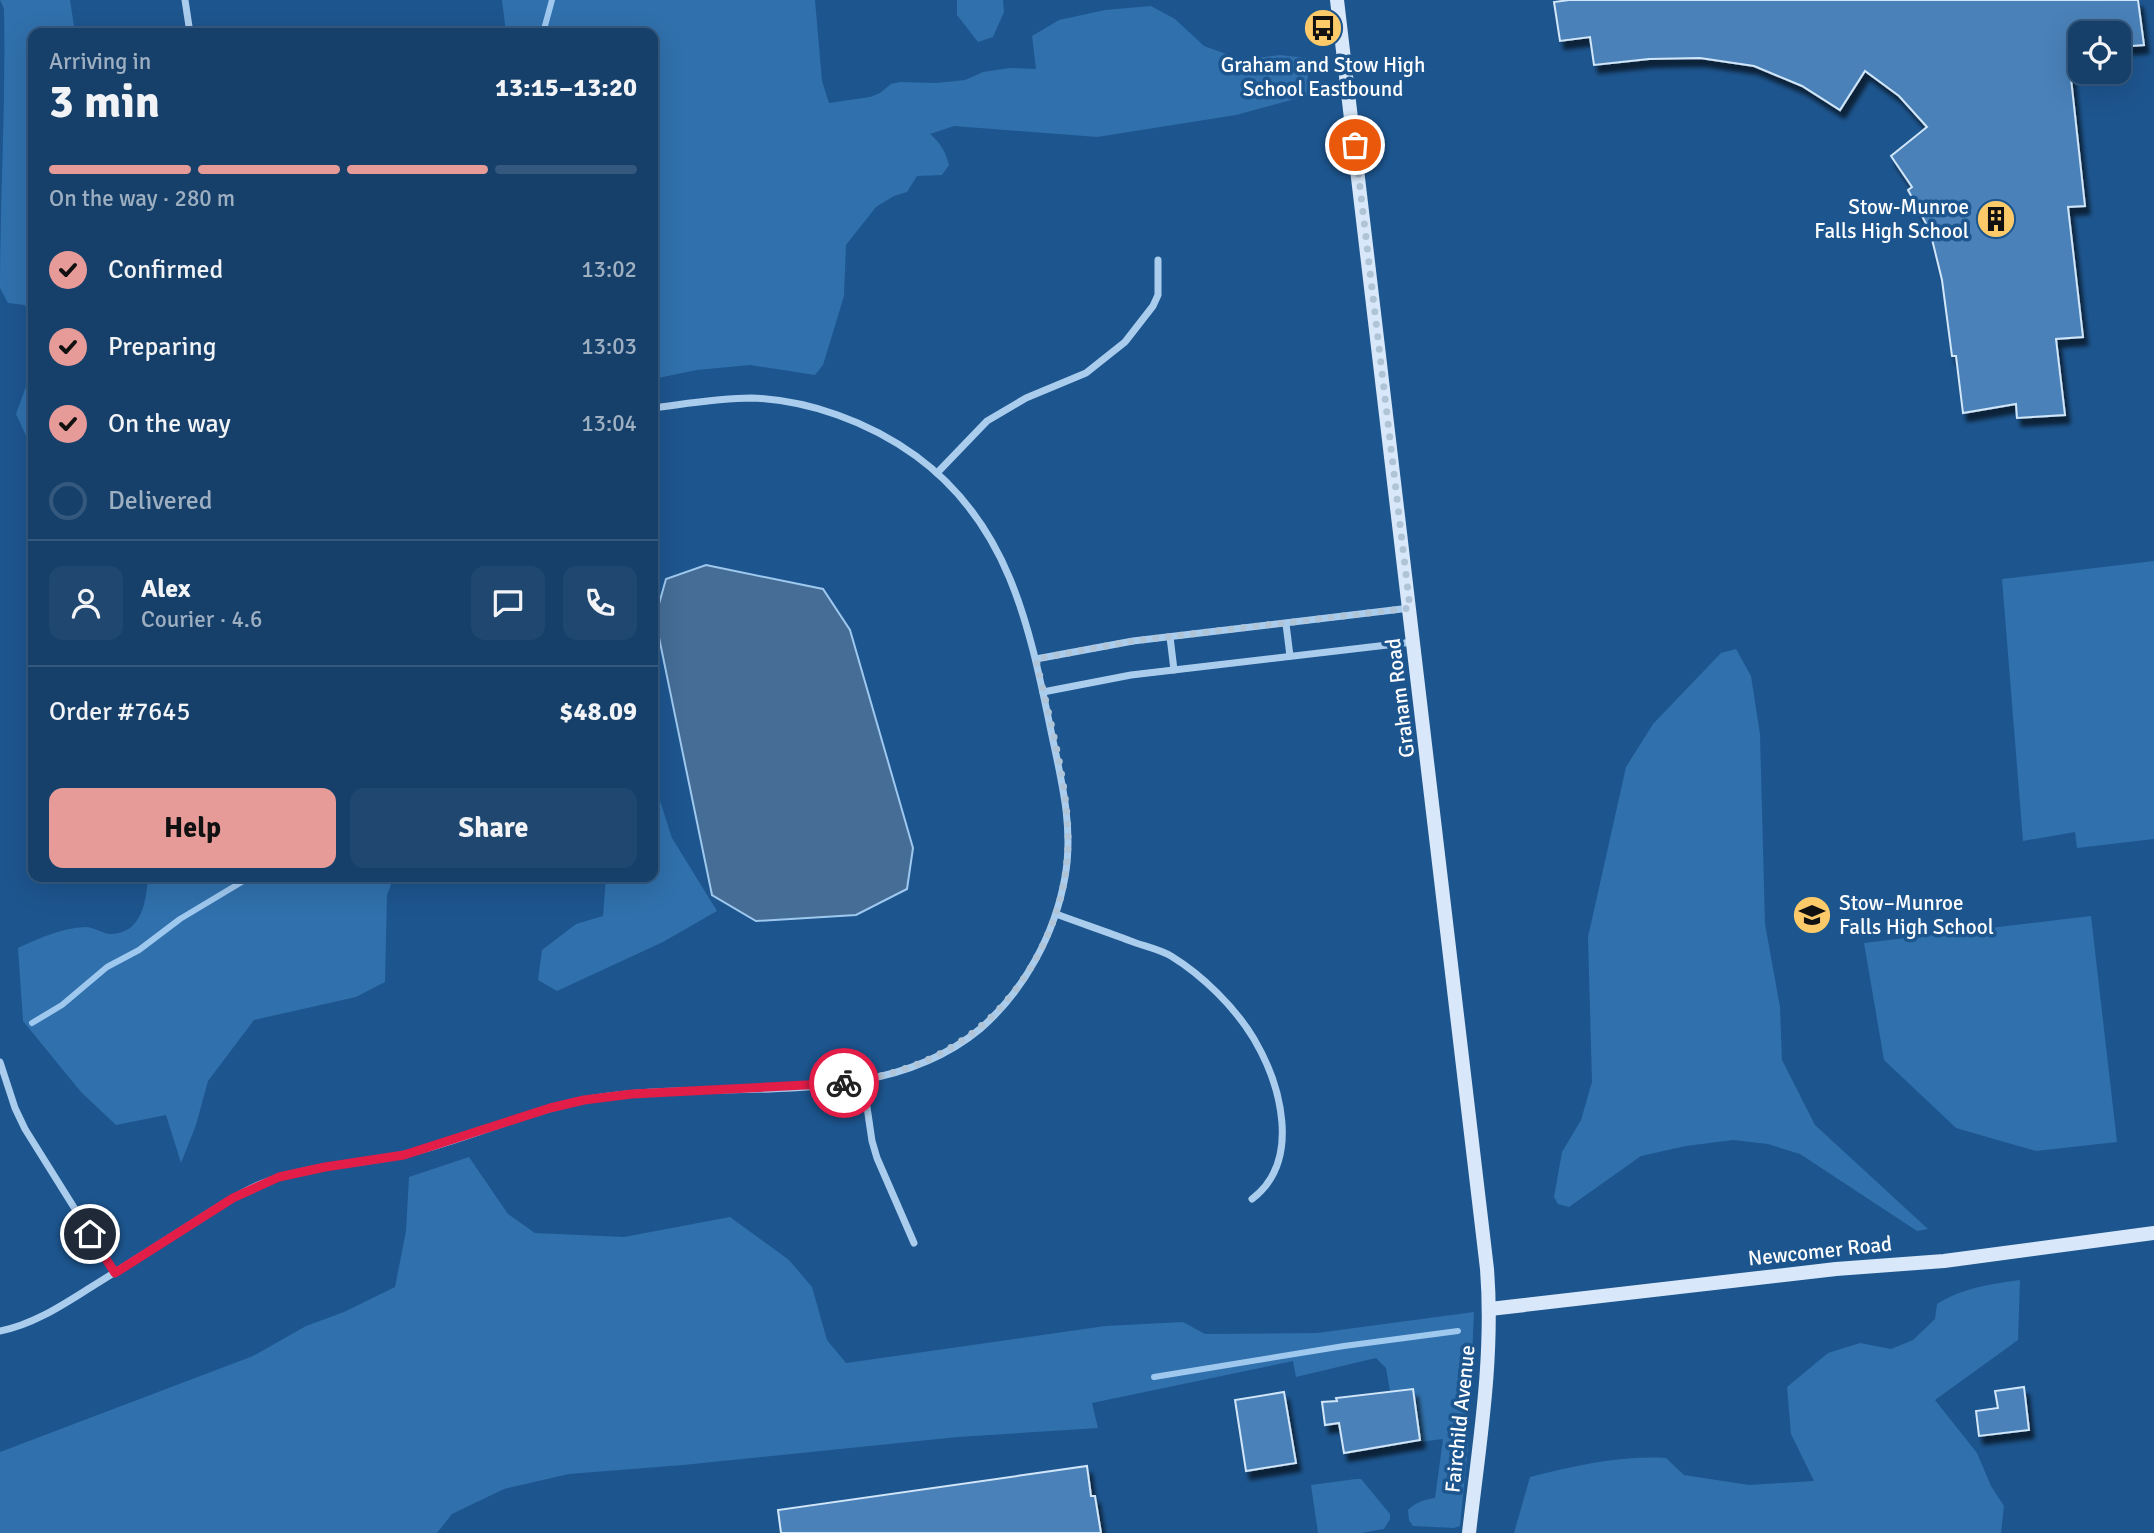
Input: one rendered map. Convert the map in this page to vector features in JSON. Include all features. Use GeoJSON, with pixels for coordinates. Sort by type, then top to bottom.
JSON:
{"type":"FeatureCollection","features":[{"type":"Feature","properties":{"kind":"main road","name":"Graham Road"},"geometry":{"type":"LineString","coordinates":[[1338,0],[1490,1309]]}},
{"type":"Feature","properties":{"kind":"main road","name":"Newcomer Road"},"geometry":{"type":"LineString","coordinates":[[1490,1309],[1836,1269],[1944,1261],[2154,1233]]}},
{"type":"Feature","properties":{"kind":"main road","name":"Fairchild Avenue"},"geometry":{"type":"LineString","coordinates":[[1469,1533],[1489,1353],[1490,1309]]}},
{"type":"Feature","properties":{"kind":"street"},"geometry":{"type":"LineString","coordinates":[[185,0],[189,28]]}},
{"type":"Feature","properties":{"kind":"street"},"geometry":{"type":"LineString","coordinates":[[937,473],[987,421],[1026,398],[1086,373],[1125,342],[1153,306],[1158,295],[1158,260]]}},
{"type":"Feature","properties":{"kind":"street"},"geometry":{"type":"LineString","coordinates":[[0,1331],[55,1310],[233,1198],[279,1177],[404,1155],[550,1108],[584,1100],[632,1094],[863,1080],[909,1069],[963,1041],[979,1029],[1019,986],[1056,914],[1067,860],[1067,815],[1036,659],[1023,610],[999,552],[986,529],[962,498],[937,473],[887,437],[856,422],[787,402],[752,398],[709,400],[658,407]]}},
{"type":"Feature","properties":{"kind":"street"},"geometry":{"type":"LineString","coordinates":[[1036,659],[1093,647],[1410,608]]}},
{"type":"Feature","properties":{"kind":"street"},"geometry":{"type":"LineString","coordinates":[[1286,624],[1290,656]]}},
{"type":"Feature","properties":{"kind":"street"},"geometry":{"type":"LineString","coordinates":[[1170,637],[1174,670]]}},
{"type":"Feature","properties":{"kind":"street"},"geometry":{"type":"LineString","coordinates":[[1043,692],[1092,681],[1414,642]]}},
{"type":"Feature","properties":{"kind":"street"},"geometry":{"type":"LineString","coordinates":[[1056,914],[1170,955],[1230,1007],[1253,1038],[1271,1077],[1281,1110],[1283,1134],[1277,1168],[1262,1192],[1252,1199]]}},
{"type":"Feature","properties":{"kind":"street"},"geometry":{"type":"LineString","coordinates":[[0,1062],[25,1129],[115,1273]]}},
{"type":"Feature","properties":{"kind":"street"},"geometry":{"type":"LineString","coordinates":[[863,1080],[877,1158],[914,1243]]}},
{"type":"Feature","properties":{"kind":"shaded area"},"geometry":{"type":"Polygon","coordinates":[[[0,0],[70,0],[74,28],[28,28],[28,317],[25,305],[8,303],[0,288],[4,9],[0,0]]]}},
{"type":"Feature","properties":{"kind":"shaded area"},"geometry":{"type":"Polygon","coordinates":[[[502,0],[815,0],[822,81],[829,103],[870,97],[891,84],[900,82],[936,83],[965,80],[983,72],[1010,68],[1036,69],[1032,36],[1059,20],[1105,10],[1151,6],[1175,19],[1204,46],[1243,60],[1280,55],[1306,58],[1310,95],[1236,115],[1097,137],[954,126],[930,134],[942,147],[949,165],[942,175],[917,176],[907,192],[876,207],[846,245],[844,296],[823,365],[815,375],[750,365],[697,370],[658,378],[658,28],[505,28],[502,0]]]}},
{"type":"Feature","properties":{"kind":"shaded area"},"geometry":{"type":"Polygon","coordinates":[[[957,0],[1003,0],[1004,12],[993,37],[978,42],[957,15],[957,0]]]}},
{"type":"Feature","properties":{"kind":"shaded area"},"geometry":{"type":"Polygon","coordinates":[[[28,381],[28,440],[16,414],[28,381]]]}},
{"type":"Feature","properties":{"kind":"shaded area"},"geometry":{"type":"Polygon","coordinates":[[[2154,561],[2154,839],[2077,848],[2075,832],[2023,841],[2002,579],[2154,561]]]}},
{"type":"Feature","properties":{"kind":"shaded area"},"geometry":{"type":"Polygon","coordinates":[[[706,565],[823,589],[850,630],[913,848],[907,889],[856,915],[756,921],[712,895],[658,633],[658,607],[666,579],[706,565]]]}},
{"type":"Feature","properties":{"kind":"shaded area"},"geometry":{"type":"Polygon","coordinates":[[[1736,649],[1751,676],[1760,734],[1765,924],[1780,1007],[1782,1060],[1815,1125],[1928,1229],[1917,1231],[1800,1154],[1768,1144],[1733,1140],[1686,1146],[1641,1156],[1569,1207],[1558,1204],[1554,1197],[1562,1152],[1581,1120],[1592,1082],[1588,937],[1626,767],[1653,724],[1721,653],[1736,649]]]}},
{"type":"Feature","properties":{"kind":"shaded area"},"geometry":{"type":"Polygon","coordinates":[[[658,795],[672,838],[717,911],[663,942],[557,991],[538,980],[542,950],[576,924],[603,916],[606,882],[658,882],[658,795]]]}},
{"type":"Feature","properties":{"kind":"shaded area"},"geometry":{"type":"Polygon","coordinates":[[[147,882],[392,882],[387,895],[385,982],[356,997],[254,1020],[208,1081],[196,1125],[181,1163],[166,1115],[116,1125],[81,1092],[23,1021],[18,948],[68,929],[88,927],[111,934],[122,932],[136,922],[146,895],[147,882]]]}},
{"type":"Feature","properties":{"kind":"shaded area"},"geometry":{"type":"Polygon","coordinates":[[[2091,916],[2117,1142],[2036,1151],[1956,1128],[1884,1060],[1864,943],[2091,916]]]}},
{"type":"Feature","properties":{"kind":"shaded area"},"geometry":{"type":"Polygon","coordinates":[[[469,1157],[508,1214],[535,1233],[624,1237],[730,1217],[789,1260],[812,1287],[827,1340],[846,1363],[1105,1326],[1183,1322],[1205,1334],[1317,1333],[1474,1312],[1468,1446],[1460,1526],[1413,1526],[1409,1520],[1408,1510],[1411,1507],[1435,1498],[1443,1439],[1419,1442],[1413,1390],[1390,1391],[1386,1368],[1376,1358],[1296,1377],[1293,1361],[1092,1403],[1098,1428],[958,1437],[569,1474],[504,1489],[452,1514],[437,1533],[0,1533],[0,1452],[253,1356],[306,1326],[344,1312],[395,1287],[406,1231],[409,1177],[469,1157]]]}},
{"type":"Feature","properties":{"kind":"shaded area"},"geometry":{"type":"Polygon","coordinates":[[[2020,1280],[2018,1340],[1935,1400],[1977,1453],[1991,1486],[2004,1506],[2001,1533],[1514,1533],[1530,1477],[1598,1462],[1666,1458],[1684,1475],[1749,1485],[1814,1481],[1791,1434],[1787,1387],[1828,1353],[1860,1343],[1891,1349],[1913,1340],[1935,1319],[1937,1304],[1956,1294],[2020,1280]]]}},
{"type":"Feature","properties":{"kind":"shaded area"},"geometry":{"type":"Polygon","coordinates":[[[1361,1479],[1390,1514],[1384,1529],[1361,1533],[1318,1533],[1311,1485],[1361,1479]]]}},
{"type":"Feature","properties":{"kind":"building","name":"Stow-Munroe Falls High School"},"geometry":{"type":"Polygon","coordinates":[[[2138,0],[2144,45],[2131,46],[2131,21],[2068,21],[2068,84],[2072,84],[2085,206],[2068,207],[2083,337],[2056,339],[2065,415],[2017,418],[2016,404],[1963,413],[1956,356],[1952,356],[1942,280],[1930,231],[1908,190],[1912,187],[1891,156],[1927,127],[1899,96],[1865,71],[1840,110],[1802,86],[1754,66],[1700,58],[1649,59],[1594,65],[1590,37],[1560,41],[1554,2],[2138,0]]]}},
{"type":"Feature","properties":{"kind":"building"},"geometry":{"type":"Polygon","coordinates":[[[2024,1387],[2029,1430],[1979,1436],[1976,1411],[1998,1408],[1995,1391],[2024,1387]]]}},
{"type":"Feature","properties":{"kind":"building"},"geometry":{"type":"Polygon","coordinates":[[[1413,1389],[1420,1440],[1344,1453],[1339,1423],[1325,1425],[1322,1402],[1413,1389]]]}},
{"type":"Feature","properties":{"kind":"building"},"geometry":{"type":"Polygon","coordinates":[[[1284,1392],[1296,1463],[1246,1471],[1235,1400],[1284,1392]]]}},
{"type":"Feature","properties":{"kind":"building"},"geometry":{"type":"Polygon","coordinates":[[[1087,1466],[1091,1496],[1095,1496],[1101,1533],[781,1533],[778,1510],[1087,1466]]]}},
{"type":"Feature","properties":{"kind":"waterway"},"geometry":{"type":"LineString","coordinates":[[544,28],[552,0]]}},
{"type":"Feature","properties":{"kind":"waterway"},"geometry":{"type":"LineString","coordinates":[[32,1023],[62,1005],[107,967],[139,950],[180,919],[242,882]]}},
{"type":"Feature","properties":{"kind":"waterway"},"geometry":{"type":"LineString","coordinates":[[1154,1377],[1344,1346],[1458,1331]]}},
{"type":"Feature","properties":{"kind":"way so far"},"geometry":{"type":"LineString","coordinates":[[844,1083],[909,1069],[939,1056],[963,1041],[993,1017],[1008,1000],[1044,943],[1056,914],[1065,880],[1068,834],[1063,787],[1036,659],[1133,641],[1410,608],[1355,145]]}},
{"type":"Feature","properties":{"kind":"place","name":"Graham and Stow High School Eastbound"},"geometry":{"type":"Point","coordinates":[1323,28]}},
{"type":"Feature","properties":{"kind":"place","name":"Stow-Munroe Falls High School"},"geometry":{"type":"Point","coordinates":[1996,219]}},
{"type":"Feature","properties":{"kind":"place","name":"Stow–Munroe Falls High School"},"geometry":{"type":"Point","coordinates":[1812,915]}},
{"type":"Feature","properties":{"kind":"route"},"geometry":{"type":"LineString","coordinates":[[90,1234],[115,1273],[233,1198],[279,1177],[404,1155],[457,1140],[513,1119],[584,1100],[632,1094],[844,1083]]}}]}
